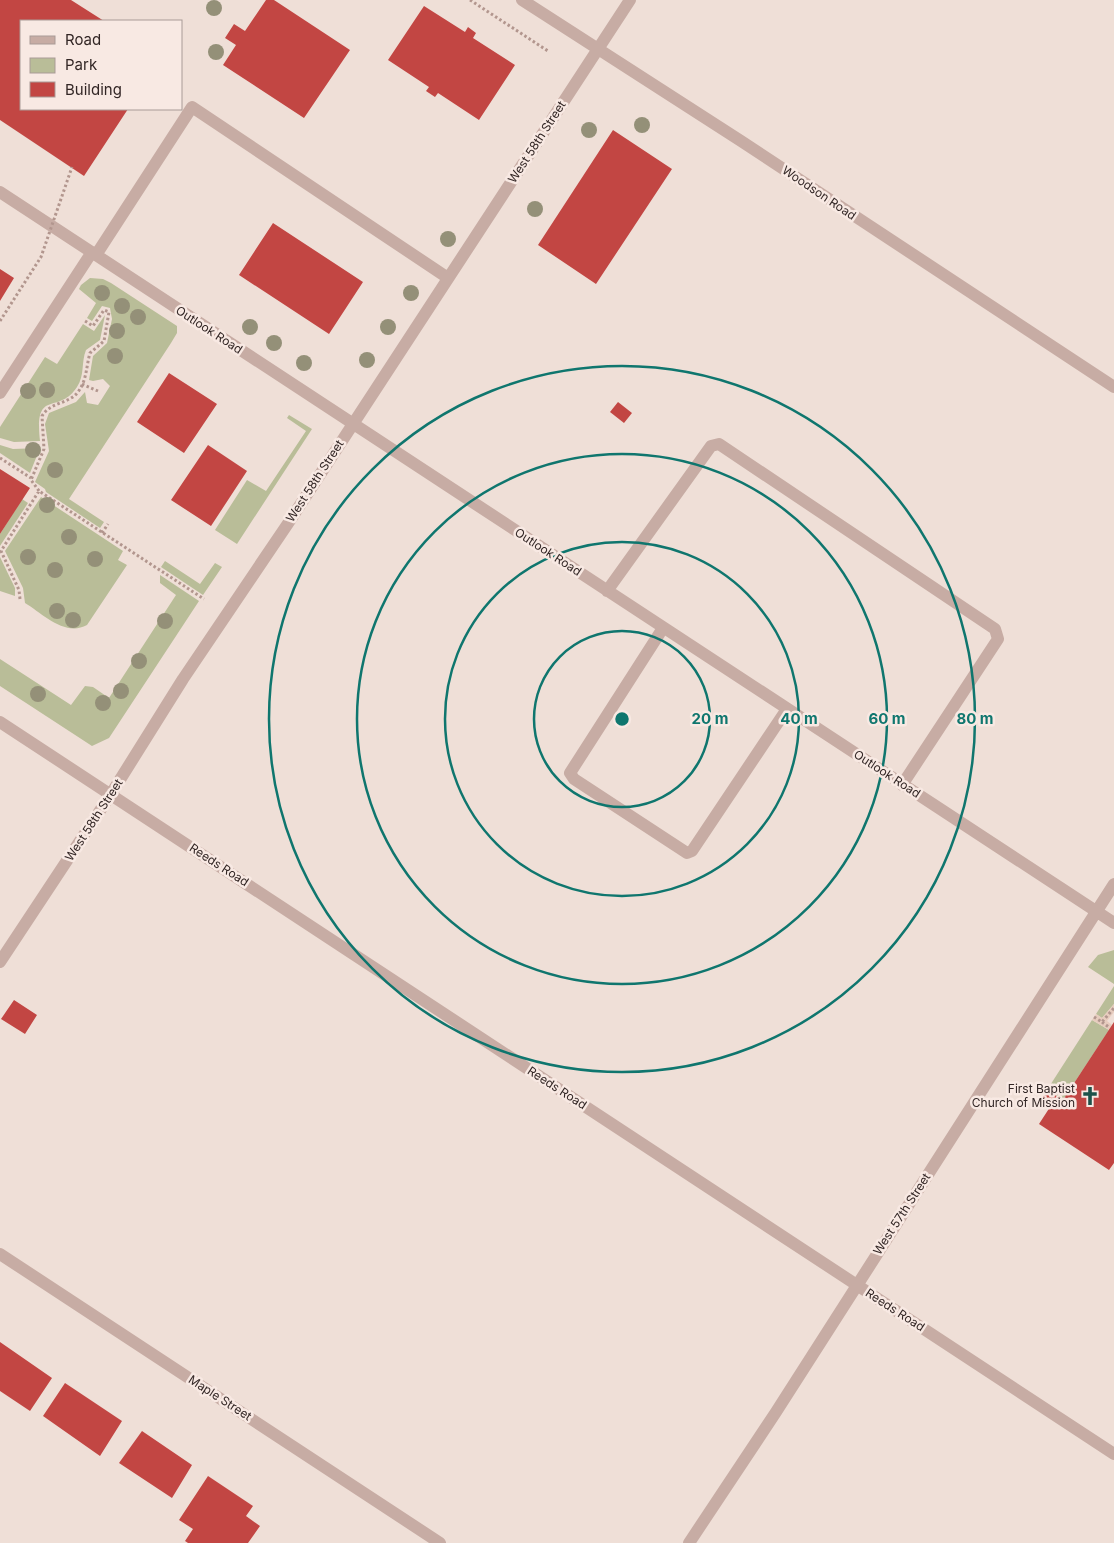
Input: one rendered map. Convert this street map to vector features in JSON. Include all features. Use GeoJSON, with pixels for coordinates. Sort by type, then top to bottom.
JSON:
{"type":"FeatureCollection","features":[{"type":"Feature","properties":{"kind":"street","name":"Woodson Road"},"geometry":{"type":"LineString","coordinates":[[522,0],[741,141],[1114,387]]}},
{"type":"Feature","properties":{"kind":"street","name":"West 58th Street"},"geometry":{"type":"LineString","coordinates":[[0,962],[111,794],[183,679],[630,0]]}},
{"type":"Feature","properties":{"kind":"street"},"geometry":{"type":"LineString","coordinates":[[0,393],[192,107],[448,278]]}},
{"type":"Feature","properties":{"kind":"street","name":"Outlook Road"},"geometry":{"type":"LineString","coordinates":[[0,192],[1114,923]]}},
{"type":"Feature","properties":{"kind":"street"},"geometry":{"type":"LineString","coordinates":[[608,591],[711,446],[719,444],[736,455],[995,629],[998,638],[902,785]]}},
{"type":"Feature","properties":{"kind":"street"},"geometry":{"type":"LineString","coordinates":[[663,628],[570,773],[574,778],[687,853],[692,851],[787,710]]}},
{"type":"Feature","properties":{"kind":"street","name":"Reeds Road"},"geometry":{"type":"LineString","coordinates":[[0,722],[1114,1454]]}},
{"type":"Feature","properties":{"kind":"street","name":"West 57th Street"},"geometry":{"type":"LineString","coordinates":[[689,1543],[1114,884]]}},
{"type":"Feature","properties":{"kind":"street","name":"Maple Street"},"geometry":{"type":"LineString","coordinates":[[0,1254],[440,1543]]}},
{"type":"Feature","properties":{"kind":"path"},"geometry":{"type":"LineString","coordinates":[[470,0],[548,51]]}},
{"type":"Feature","properties":{"kind":"path"},"geometry":{"type":"LineString","coordinates":[[0,321],[41,258],[72,167]]}},
{"type":"Feature","properties":{"kind":"path"},"geometry":{"type":"LineString","coordinates":[[85,321],[94,326],[104,310],[110,313],[104,341],[90,353],[82,384],[73,397],[47,409],[42,416],[44,448],[31,478],[32,484],[39,491],[204,599]]}},
{"type":"Feature","properties":{"kind":"path"},"geometry":{"type":"LineString","coordinates":[[82,384],[98,391]]}},
{"type":"Feature","properties":{"kind":"path"},"geometry":{"type":"LineString","coordinates":[[0,458],[31,478]]}},
{"type":"Feature","properties":{"kind":"path"},"geometry":{"type":"LineString","coordinates":[[20,599],[19,590],[1,551],[39,491]]}},
{"type":"Feature","properties":{"kind":"path"},"geometry":{"type":"LineString","coordinates":[[102,533],[108,524]]}},
{"type":"Feature","properties":{"kind":"path"},"geometry":{"type":"LineString","coordinates":[[1102,1022],[1114,1008]]}},
{"type":"Feature","properties":{"kind":"path"},"geometry":{"type":"LineString","coordinates":[[1094,1017],[1110,1028]]}},
{"type":"Feature","properties":{"kind":"green space"},"geometry":{"type":"Polygon","coordinates":[[[90,278],[103,279],[111,283],[177,326],[177,333],[171,343],[69,499],[104,522],[100,528],[46,492],[45,489],[35,482],[49,451],[45,424],[49,413],[76,402],[85,392],[87,403],[98,405],[110,386],[103,379],[89,380],[93,356],[107,343],[112,319],[110,308],[102,306],[92,321],[87,318],[96,303],[79,289],[90,278]]]}},
{"type":"Feature","properties":{"kind":"green space"},"geometry":{"type":"Polygon","coordinates":[[[105,315],[100,340],[86,350],[81,378],[77,387],[70,395],[44,408],[39,424],[40,441],[14,442],[0,438],[0,427],[45,357],[57,364],[83,324],[94,331],[105,315]]]}},
{"type":"Feature","properties":{"kind":"green space"},"geometry":{"type":"Polygon","coordinates":[[[289,415],[312,429],[237,544],[215,530],[247,480],[266,491],[306,431],[287,418],[289,415]]]}},
{"type":"Feature","properties":{"kind":"green space"},"geometry":{"type":"Polygon","coordinates":[[[0,445],[13,449],[40,448],[30,473],[0,453],[0,445]]]}},
{"type":"Feature","properties":{"kind":"green space"},"geometry":{"type":"Polygon","coordinates":[[[41,497],[123,551],[118,560],[127,565],[87,625],[79,628],[71,628],[54,623],[25,603],[23,588],[5,551],[41,497]]]}},
{"type":"Feature","properties":{"kind":"green space"},"geometry":{"type":"Polygon","coordinates":[[[22,499],[28,503],[0,546],[0,534],[22,499]]]}},
{"type":"Feature","properties":{"kind":"green space"},"geometry":{"type":"Polygon","coordinates":[[[0,557],[15,588],[15,596],[0,591],[0,557]]]}},
{"type":"Feature","properties":{"kind":"green space"},"geometry":{"type":"Polygon","coordinates":[[[165,561],[200,584],[215,563],[222,567],[203,595],[161,567],[165,561]]]}},
{"type":"Feature","properties":{"kind":"green space"},"geometry":{"type":"Polygon","coordinates":[[[160,575],[199,601],[109,738],[92,746],[0,686],[0,659],[71,705],[85,686],[93,687],[109,698],[176,595],[160,583],[160,575]]]}},
{"type":"Feature","properties":{"kind":"green space"},"geometry":{"type":"Polygon","coordinates":[[[1114,950],[1114,984],[1088,967],[1098,955],[1114,950]]]}},
{"type":"Feature","properties":{"kind":"green space"},"geometry":{"type":"Polygon","coordinates":[[[1114,986],[1114,1004],[1102,1018],[1096,1014],[1114,986]]]}},
{"type":"Feature","properties":{"kind":"green space"},"geometry":{"type":"Polygon","coordinates":[[[1092,1020],[1109,1030],[1063,1100],[1047,1090],[1092,1020]]]}},
{"type":"Feature","properties":{"kind":"shaded area"},"geometry":{"type":"Polygon","coordinates":[[[1114,1004],[1114,1012],[1107,1021],[1112,1025],[1109,1030],[1092,1020],[1096,1014],[1102,1018],[1114,1004]]]}},
{"type":"Feature","properties":{"kind":"building"},"geometry":{"type":"Polygon","coordinates":[[[0,0],[71,0],[102,20],[20,20],[20,110],[127,110],[84,176],[0,120],[0,0]]]}},
{"type":"Feature","properties":{"kind":"building"},"geometry":{"type":"Polygon","coordinates":[[[266,0],[274,0],[350,50],[304,118],[223,65],[236,45],[225,38],[234,24],[245,31],[266,0]]]}},
{"type":"Feature","properties":{"kind":"building"},"geometry":{"type":"Polygon","coordinates":[[[424,6],[465,32],[468,27],[476,33],[473,38],[515,65],[479,120],[438,93],[435,97],[426,91],[429,87],[388,60],[424,6]]]}},
{"type":"Feature","properties":{"kind":"building"},"geometry":{"type":"Polygon","coordinates":[[[613,130],[672,169],[596,284],[538,245],[613,130]]]}},
{"type":"Feature","properties":{"kind":"building"},"geometry":{"type":"Polygon","coordinates":[[[273,223],[363,282],[329,334],[239,275],[273,223]]]}},
{"type":"Feature","properties":{"kind":"building"},"geometry":{"type":"Polygon","coordinates":[[[0,269],[14,278],[0,301],[0,269]]]}},
{"type":"Feature","properties":{"kind":"building"},"geometry":{"type":"Polygon","coordinates":[[[169,373],[217,404],[184,453],[137,422],[169,373]]]}},
{"type":"Feature","properties":{"kind":"building"},"geometry":{"type":"Polygon","coordinates":[[[618,402],[632,413],[624,423],[610,412],[618,402]]]}},
{"type":"Feature","properties":{"kind":"building"},"geometry":{"type":"Polygon","coordinates":[[[208,445],[247,471],[211,526],[171,500],[208,445]]]}},
{"type":"Feature","properties":{"kind":"building"},"geometry":{"type":"Polygon","coordinates":[[[0,469],[30,488],[0,534],[0,469]]]}},
{"type":"Feature","properties":{"kind":"building"},"geometry":{"type":"Polygon","coordinates":[[[14,1000],[37,1015],[25,1034],[1,1019],[14,1000]]]}},
{"type":"Feature","properties":{"kind":"building","name":"First Baptist Church of Mission"},"geometry":{"type":"Polygon","coordinates":[[[1114,1022],[1114,1163],[1109,1170],[1039,1124],[1052,1104],[1042,1097],[1047,1090],[1063,1100],[1114,1022]]]}},
{"type":"Feature","properties":{"kind":"building"},"geometry":{"type":"Polygon","coordinates":[[[0,1342],[52,1378],[30,1411],[0,1391],[0,1342]]]}},
{"type":"Feature","properties":{"kind":"building"},"geometry":{"type":"Polygon","coordinates":[[[65,1383],[122,1421],[100,1456],[43,1416],[65,1383]]]}},
{"type":"Feature","properties":{"kind":"building"},"geometry":{"type":"Polygon","coordinates":[[[142,1431],[192,1465],[172,1498],[119,1463],[142,1431]]]}},
{"type":"Feature","properties":{"kind":"building"},"geometry":{"type":"Polygon","coordinates":[[[208,1476],[253,1506],[246,1516],[260,1526],[248,1543],[188,1543],[185,1541],[193,1529],[179,1520],[208,1476]]]}},
{"type":"Feature","properties":{"kind":"place","name":"First Baptist Church of Mission"},"geometry":{"type":"Point","coordinates":[1090,1096]}}]}
